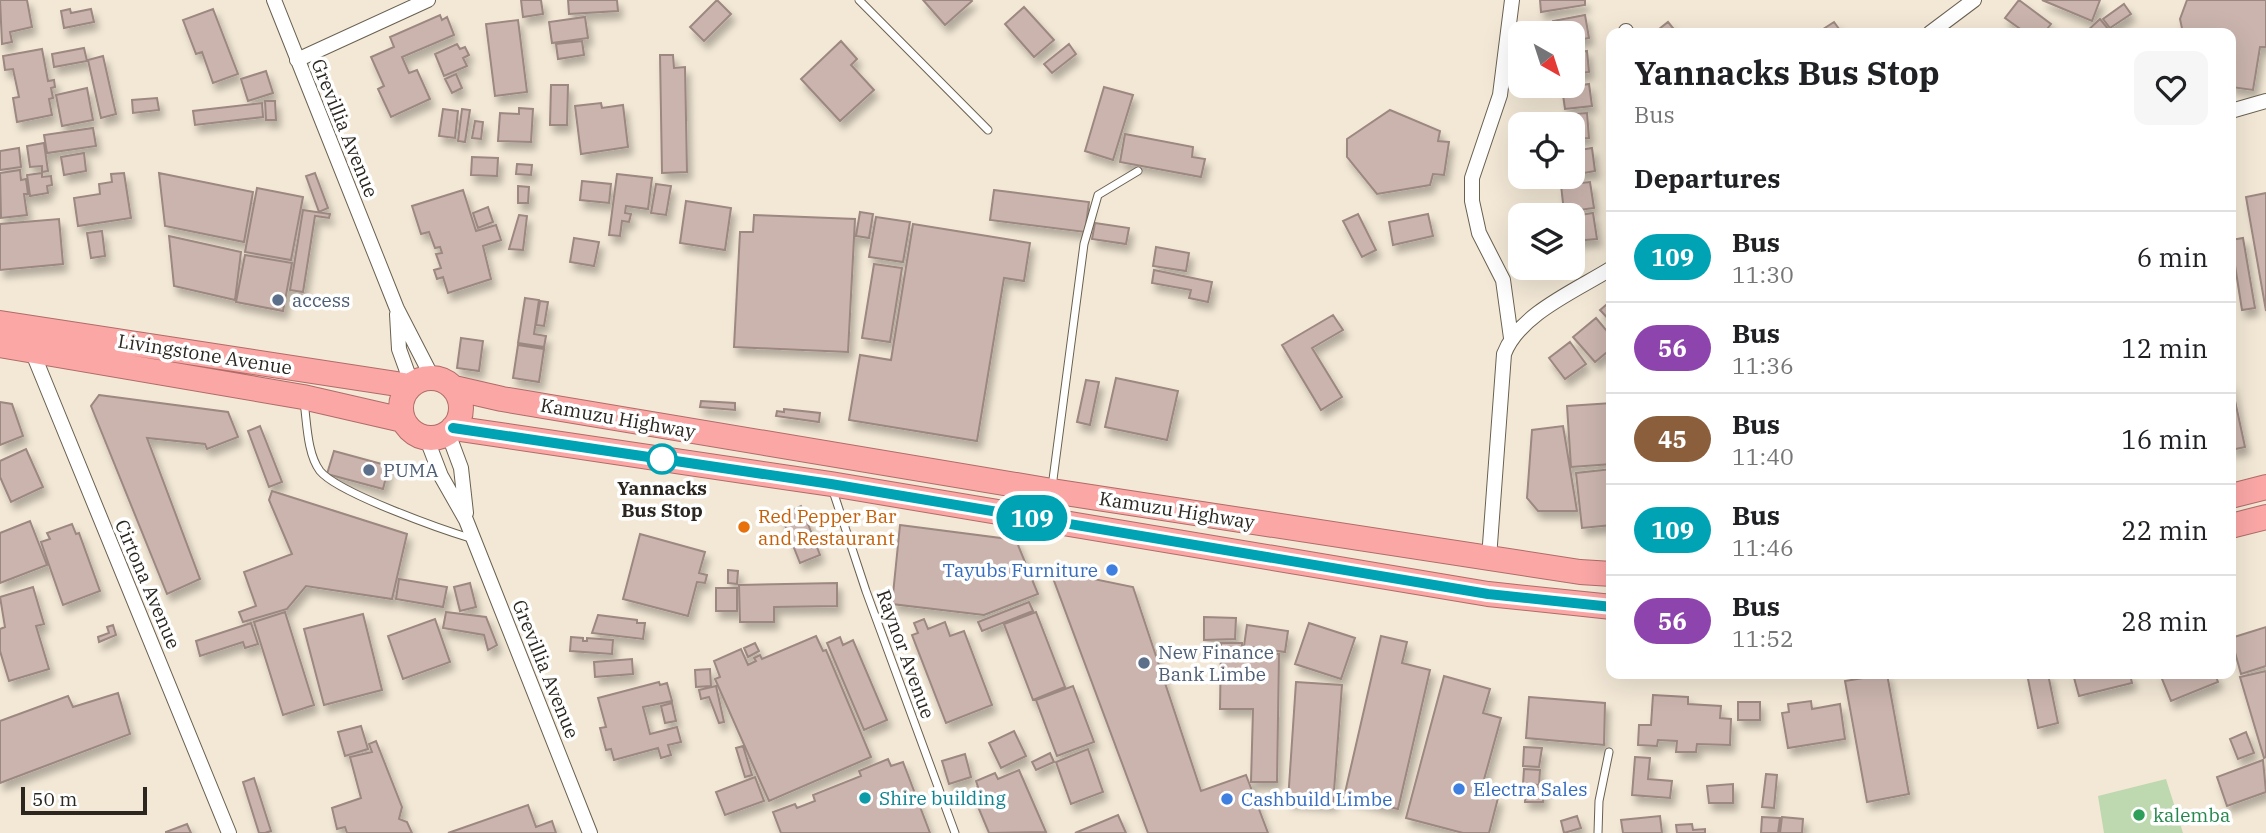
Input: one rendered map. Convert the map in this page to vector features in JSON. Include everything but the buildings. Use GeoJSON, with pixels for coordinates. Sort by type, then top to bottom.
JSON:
{"type":"FeatureCollection","features":[{"type":"Feature","properties":{"kind":"highway","name":"Livingstone Avenue"},"geometry":{"type":"LineString","coordinates":[[0,323],[427,384]]}},
{"type":"Feature","properties":{"kind":"highway","name":"Livingstone Avenue"},"geometry":{"type":"LineString","coordinates":[[0,345],[303,397],[403,420]]}},
{"type":"Feature","properties":{"kind":"highway","name":"Kamuzu Highway"},"geometry":{"type":"LineString","coordinates":[[427,384],[502,399],[1052,491],[1489,558],[1606,573]]}},
{"type":"Feature","properties":{"kind":"highway"},"geometry":{"type":"LineString","coordinates":[[427,384],[461,405],[461,415],[442,433],[416,434],[403,420],[402,399],[427,384]]}},
{"type":"Feature","properties":{"kind":"highway","name":"Kamuzu Highway"},"geometry":{"type":"LineString","coordinates":[[442,433],[831,484],[1488,594],[1606,606]]}},
{"type":"Feature","properties":{"kind":"highway"},"geometry":{"type":"LineString","coordinates":[[2236,495],[2266,487]]}},
{"type":"Feature","properties":{"kind":"highway"},"geometry":{"type":"LineString","coordinates":[[2236,525],[2266,517]]}},
{"type":"Feature","properties":{"kind":"street","name":"Grevillia Avenue"},"geometry":{"type":"LineString","coordinates":[[274,0],[397,309]]}},
{"type":"Feature","properties":{"kind":"street"},"geometry":{"type":"LineString","coordinates":[[296,60],[428,0]]}},
{"type":"Feature","properties":{"kind":"street"},"geometry":{"type":"LineString","coordinates":[[1489,558],[1504,355],[1511,338],[1507,293],[1479,233],[1472,178],[1500,95],[1512,0]]}},
{"type":"Feature","properties":{"kind":"street"},"geometry":{"type":"LineString","coordinates":[[1937,28],[1975,0]]}},
{"type":"Feature","properties":{"kind":"street"},"geometry":{"type":"LineString","coordinates":[[2236,110],[2266,101]]}},
{"type":"Feature","properties":{"kind":"street"},"geometry":{"type":"LineString","coordinates":[[1511,338],[1536,317],[1606,272]]}},
{"type":"Feature","properties":{"kind":"street"},"geometry":{"type":"LineString","coordinates":[[397,309],[427,384]]}},
{"type":"Feature","properties":{"kind":"street"},"geometry":{"type":"LineString","coordinates":[[397,309],[399,349],[427,384]]}},
{"type":"Feature","properties":{"kind":"street","name":"Cirtona Avenue"},"geometry":{"type":"LineString","coordinates":[[32,351],[205,766],[229,833]]}},
{"type":"Feature","properties":{"kind":"street","name":"Grevillia Avenue"},"geometry":{"type":"LineString","coordinates":[[442,433],[461,468],[466,520]]}},
{"type":"Feature","properties":{"kind":"street","name":"Grevillia Avenue"},"geometry":{"type":"LineString","coordinates":[[442,433],[441,476],[466,520],[590,833]]}},
{"type":"Feature","properties":{"kind":"lane"},"geometry":{"type":"LineString","coordinates":[[859,0],[988,130]]}},
{"type":"Feature","properties":{"kind":"lane"},"geometry":{"type":"LineString","coordinates":[[1052,491],[1084,244],[1098,195],[1138,171]]}},
{"type":"Feature","properties":{"kind":"lane"},"geometry":{"type":"LineString","coordinates":[[303,397],[314,460],[321,472],[342,487],[422,523],[474,540]]}},
{"type":"Feature","properties":{"kind":"lane","name":"Raynor Avenue"},"geometry":{"type":"LineString","coordinates":[[831,484],[866,591],[955,833]]}},
{"type":"Feature","properties":{"kind":"lane"},"geometry":{"type":"LineString","coordinates":[[1598,833],[1599,801],[1609,752]]}},
{"type":"Feature","properties":{"kind":"green space","name":"kalemba"},"geometry":{"type":"Polygon","coordinates":[[[2166,779],[2183,833],[2104,833],[2098,796],[2166,779]]]}},
{"type":"Feature","properties":{"kind":"bus line","name":"109"},"geometry":{"type":"LineString","coordinates":[[453,428],[831,484],[1488,594],[1606,607]]}},
{"type":"Feature","properties":{"kind":"place","name":"access"},"geometry":{"type":"Point","coordinates":[278,300]}},
{"type":"Feature","properties":{"kind":"place","name":"Yannacks Bus Stop"},"geometry":{"type":"Point","coordinates":[662,459]}},
{"type":"Feature","properties":{"kind":"place","name":"PUMA"},"geometry":{"type":"Point","coordinates":[369,470]}},
{"type":"Feature","properties":{"kind":"place","name":"Red Pepper Bar and Restaurant"},"geometry":{"type":"Point","coordinates":[744,527]}},
{"type":"Feature","properties":{"kind":"place","name":"Tayubs Furniture"},"geometry":{"type":"Point","coordinates":[1112,570]}},
{"type":"Feature","properties":{"kind":"place","name":"New Finance Bank Limbe"},"geometry":{"type":"Point","coordinates":[1144,663]}},
{"type":"Feature","properties":{"kind":"place","name":"Electra Sales"},"geometry":{"type":"Point","coordinates":[1459,789]}},
{"type":"Feature","properties":{"kind":"place","name":"Shire building"},"geometry":{"type":"Point","coordinates":[865,798]}},
{"type":"Feature","properties":{"kind":"place","name":"Cashbuild Limbe"},"geometry":{"type":"Point","coordinates":[1227,799]}},
{"type":"Feature","properties":{"kind":"place","name":"kalemba"},"geometry":{"type":"Point","coordinates":[2139,815]}}]}
